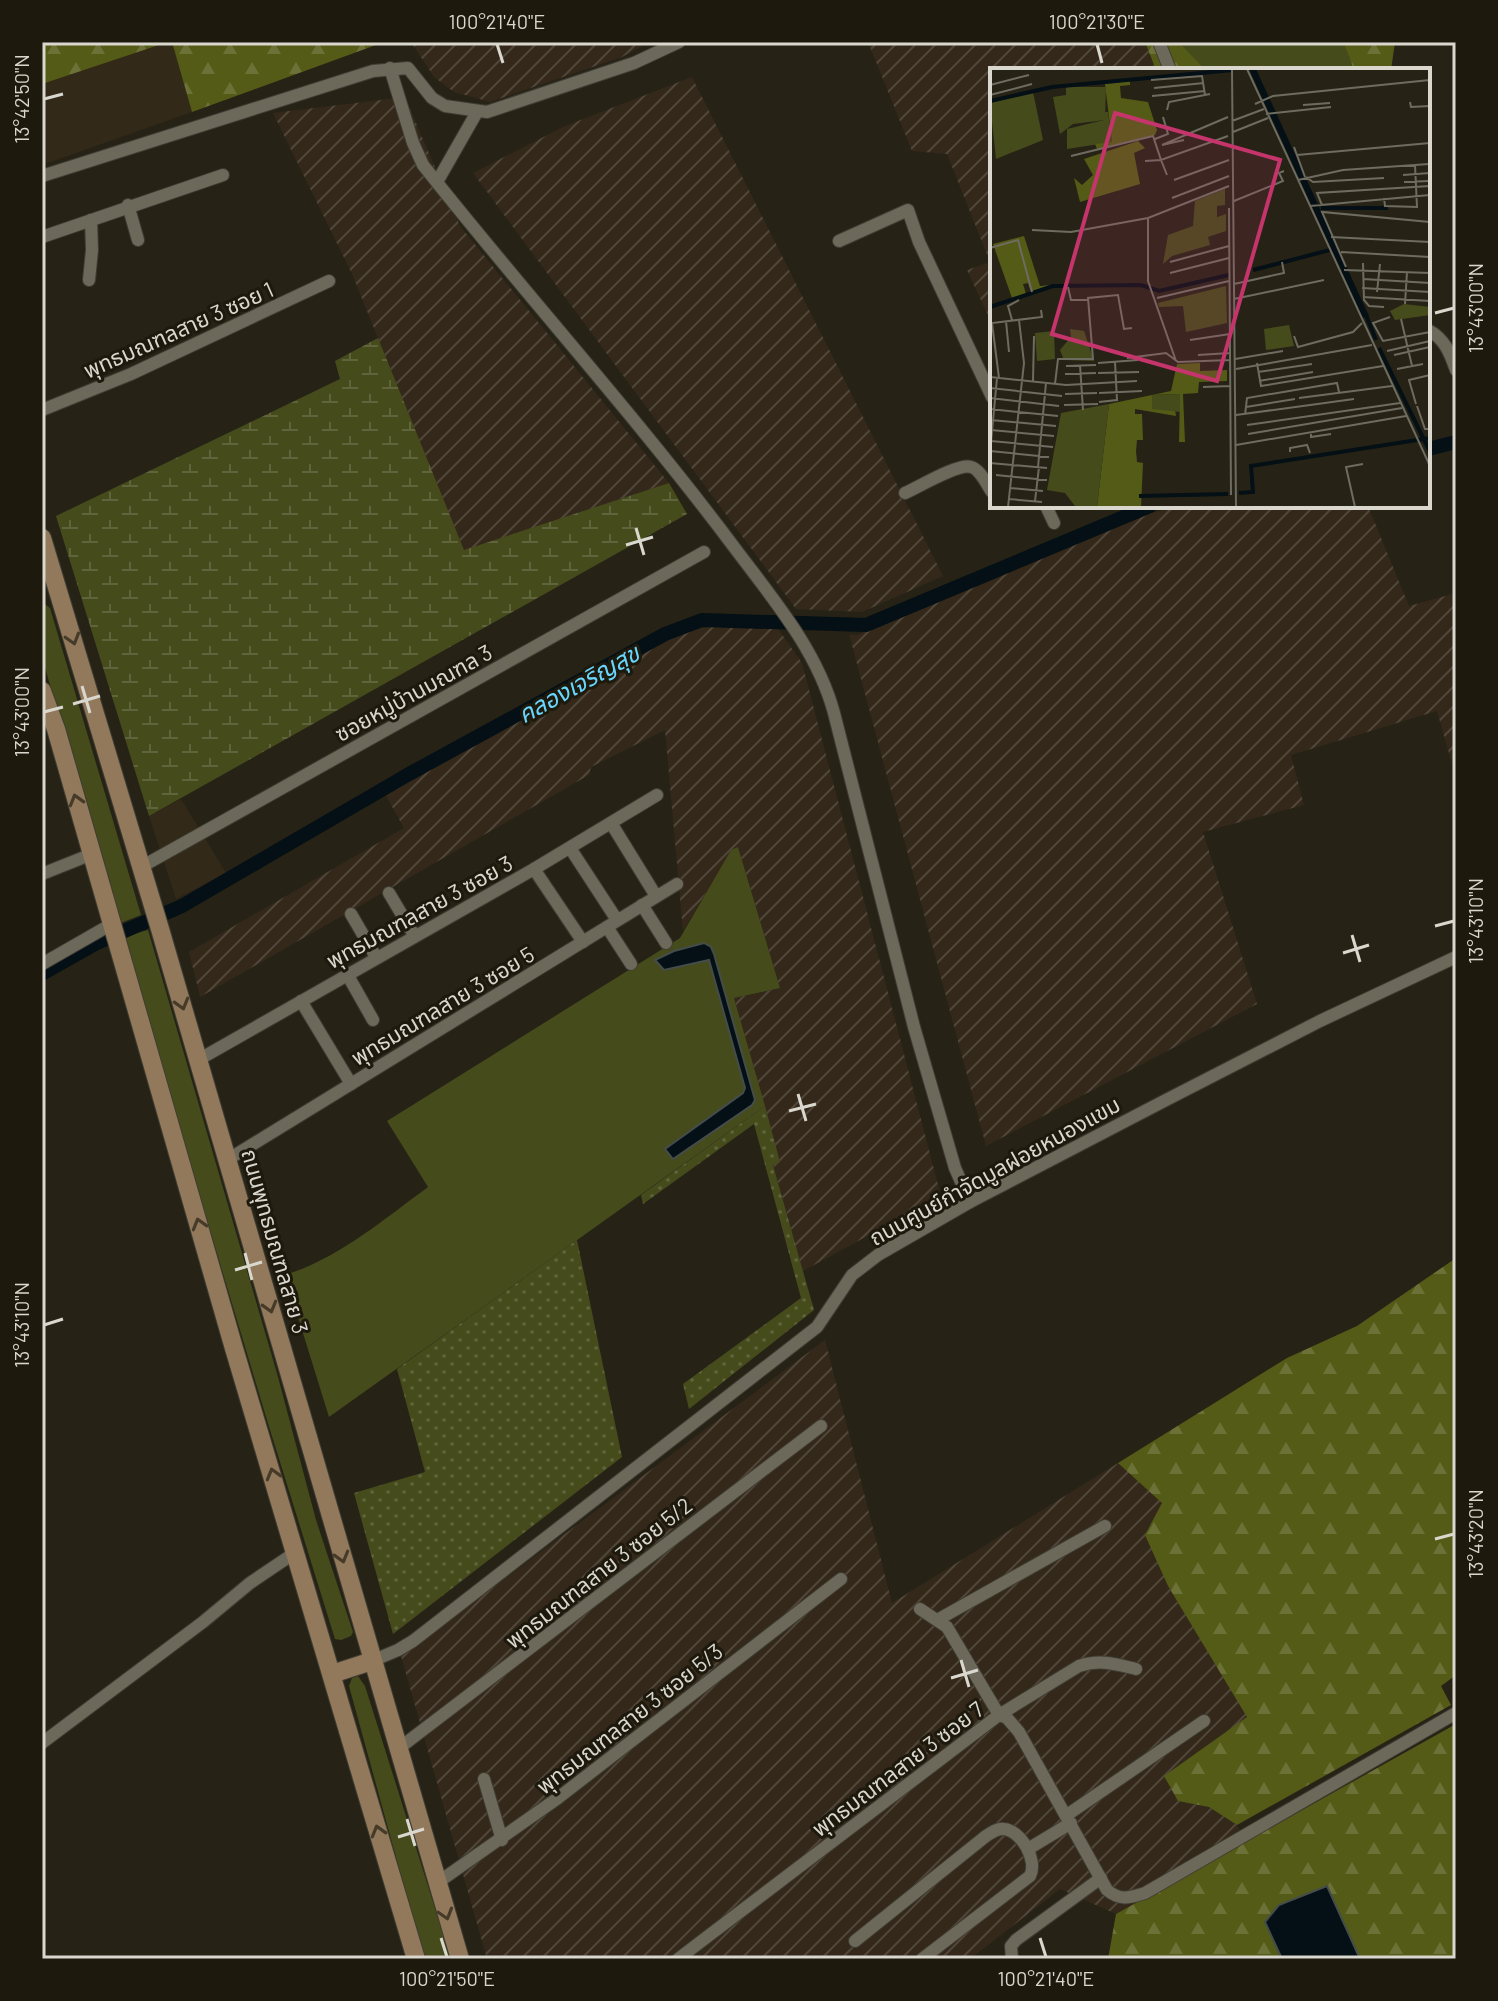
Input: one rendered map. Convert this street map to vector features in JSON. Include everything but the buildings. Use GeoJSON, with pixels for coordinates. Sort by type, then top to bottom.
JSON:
{"type":"FeatureCollection","features":[{"type":"Feature","properties":{"kind":"main road","name":"ถนนพุทธมณฑลสาย 3"},"geometry":{"type":"LineString","coordinates":[[42,538],[160,929],[460,1959]]}},
{"type":"Feature","properties":{"kind":"main road"},"geometry":{"type":"LineString","coordinates":[[42,593],[52,593],[62,603]]}},
{"type":"Feature","properties":{"kind":"main road"},"geometry":{"type":"LineString","coordinates":[[42,691],[49,733],[92,854],[416,1959]]}},
{"type":"Feature","properties":{"kind":"main road"},"geometry":{"type":"LineString","coordinates":[[332,1674],[372,1661]]}},
{"type":"Feature","properties":{"kind":"street"},"geometry":{"type":"LineString","coordinates":[[42,176],[373,71],[408,68],[432,98],[445,106],[477,112],[498,110],[634,63],[679,42]]}},
{"type":"Feature","properties":{"kind":"street"},"geometry":{"type":"LineString","coordinates":[[1159,42],[1169,68]]}},
{"type":"Feature","properties":{"kind":"street"},"geometry":{"type":"LineString","coordinates":[[390,68],[423,165],[705,508],[784,614],[821,671],[914,1027],[955,1168],[970,1202]]}},
{"type":"Feature","properties":{"kind":"street"},"geometry":{"type":"LineString","coordinates":[[437,182],[477,112]]}},
{"type":"Feature","properties":{"kind":"street"},"geometry":{"type":"LineString","coordinates":[[42,237],[128,205],[223,175]]}},
{"type":"Feature","properties":{"kind":"street"},"geometry":{"type":"LineString","coordinates":[[128,205],[138,240]]}},
{"type":"Feature","properties":{"kind":"street"},"geometry":{"type":"LineString","coordinates":[[839,241],[908,210],[919,242],[990,393]]}},
{"type":"Feature","properties":{"kind":"street"},"geometry":{"type":"LineString","coordinates":[[89,280],[91,220]]}},
{"type":"Feature","properties":{"kind":"street","name":"พุทธมณฑลสาย 3 ซอย 1"},"geometry":{"type":"LineString","coordinates":[[42,410],[131,374],[329,281]]}},
{"type":"Feature","properties":{"kind":"street"},"geometry":{"type":"LineString","coordinates":[[1430,331],[1438,335],[1448,348],[1456,370]]}},
{"type":"Feature","properties":{"kind":"street"},"geometry":{"type":"LineString","coordinates":[[905,493],[959,468],[971,466],[990,489]]}},
{"type":"Feature","properties":{"kind":"street"},"geometry":{"type":"LineString","coordinates":[[1047,508],[1054,523]]}},
{"type":"Feature","properties":{"kind":"street","name":"ซอยหมู่บ้านมณฑล 3"},"geometry":{"type":"LineString","coordinates":[[141,867],[704,552]]}},
{"type":"Feature","properties":{"kind":"street","name":"พุทธมณฑลสาย 3 ซอย 3"},"geometry":{"type":"LineString","coordinates":[[198,1060],[534,869],[657,795]]}},
{"type":"Feature","properties":{"kind":"street"},"geometry":{"type":"LineString","coordinates":[[611,823],[656,896]]}},
{"type":"Feature","properties":{"kind":"street"},"geometry":{"type":"LineString","coordinates":[[570,848],[631,964]]}},
{"type":"Feature","properties":{"kind":"street"},"geometry":{"type":"LineString","coordinates":[[42,874],[92,854]]}},
{"type":"Feature","properties":{"kind":"street"},"geometry":{"type":"LineString","coordinates":[[534,869],[583,942]]}},
{"type":"Feature","properties":{"kind":"street","name":"พุทธมณฑลสาย 3 ซอย 5"},"geometry":{"type":"LineString","coordinates":[[227,1160],[677,884]]}},
{"type":"Feature","properties":{"kind":"street"},"geometry":{"type":"LineString","coordinates":[[389,893],[414,935]]}},
{"type":"Feature","properties":{"kind":"street"},"geometry":{"type":"LineString","coordinates":[[642,905],[666,943]]}},
{"type":"Feature","properties":{"kind":"street"},"geometry":{"type":"LineString","coordinates":[[351,914],[376,957]]}},
{"type":"Feature","properties":{"kind":"street"},"geometry":{"type":"LineString","coordinates":[[42,964],[113,932]]}},
{"type":"Feature","properties":{"kind":"street","name":"ถนนศูนย์กำจัดมูลฝอยหนองแขม"},"geometry":{"type":"LineString","coordinates":[[372,1661],[413,1641],[817,1327],[843,1287],[863,1265],[970,1202],[1320,1021],[1456,957]]}},
{"type":"Feature","properties":{"kind":"street"},"geometry":{"type":"LineString","coordinates":[[347,974],[373,1020]]}},
{"type":"Feature","properties":{"kind":"street"},"geometry":{"type":"LineString","coordinates":[[301,1001],[351,1084]]}},
{"type":"Feature","properties":{"kind":"street","name":"พุทธมณฑลสาย 3 ซอย 5/2"},"geometry":{"type":"LineString","coordinates":[[398,1749],[821,1426]]}},
{"type":"Feature","properties":{"kind":"street"},"geometry":{"type":"LineString","coordinates":[[939,1619],[1105,1526]]}},
{"type":"Feature","properties":{"kind":"street"},"geometry":{"type":"LineString","coordinates":[[42,1743],[250,1583],[296,1552]]}},
{"type":"Feature","properties":{"kind":"street","name":"พุทธมณฑลสาย 3 ซอย 5/3"},"geometry":{"type":"LineString","coordinates":[[437,1883],[502,1840],[841,1579]]}},
{"type":"Feature","properties":{"kind":"street"},"geometry":{"type":"LineString","coordinates":[[920,1609],[939,1619],[960,1647],[999,1715],[1079,1666],[1104,1661],[1136,1669]]}},
{"type":"Feature","properties":{"kind":"street","name":"พุทธมณฑลสาย 3 ซอย 7"},"geometry":{"type":"LineString","coordinates":[[678,1959],[999,1715],[1013,1723],[1107,1890],[1116,1897],[1129,1898],[1145,1893],[1456,1713]]}},
{"type":"Feature","properties":{"kind":"street"},"geometry":{"type":"LineString","coordinates":[[1028,1849],[1204,1721]]}},
{"type":"Feature","properties":{"kind":"street"},"geometry":{"type":"LineString","coordinates":[[484,1779],[502,1840]]}},
{"type":"Feature","properties":{"kind":"street"},"geometry":{"type":"LineString","coordinates":[[855,1941],[995,1830],[1004,1828],[1012,1832],[1028,1849],[1033,1862],[1030,1876],[922,1959]]}},
{"type":"Feature","properties":{"kind":"street"},"geometry":{"type":"LineString","coordinates":[[1012,1959],[1011,1946],[1016,1940],[1101,1878]]}},
{"type":"Feature","properties":{"kind":"shaded area"},"geometry":{"type":"Polygon","coordinates":[[[172,42],[192,112],[42,165],[42,84],[172,42]]]}},
{"type":"Feature","properties":{"kind":"shaded area"},"geometry":{"type":"Polygon","coordinates":[[[376,42],[650,42],[622,57],[490,102],[454,92],[434,77],[413,45],[376,45],[376,42]]]}},
{"type":"Feature","properties":{"kind":"shaded area"},"geometry":{"type":"Polygon","coordinates":[[[868,42],[1145,42],[1155,68],[990,68],[990,262],[947,154],[912,151],[868,42]]]}},
{"type":"Feature","properties":{"kind":"shaded area"},"geometry":{"type":"Polygon","coordinates":[[[692,77],[943,576],[862,612],[796,609],[473,173],[565,126],[692,77]]]}},
{"type":"Feature","properties":{"kind":"shaded area"},"geometry":{"type":"Polygon","coordinates":[[[405,97],[460,226],[669,483],[464,551],[352,274],[273,113],[405,97]]]}},
{"type":"Feature","properties":{"kind":"shaded area"},"geometry":{"type":"Polygon","coordinates":[[[990,262],[990,320],[967,270],[990,262]]]}},
{"type":"Feature","properties":{"kind":"shaded area"},"geometry":{"type":"Polygon","coordinates":[[[1177,508],[1369,508],[1409,606],[1456,593],[1456,778],[1437,711],[1291,755],[1304,805],[1203,832],[1257,1004],[986,1146],[849,634],[857,635],[1150,513],[1177,508]]]}},
{"type":"Feature","properties":{"kind":"shaded area"},"geometry":{"type":"Polygon","coordinates":[[[774,623],[802,663],[941,1196],[803,1271],[773,1164],[780,1162],[734,998],[780,988],[738,847],[731,851],[683,931],[665,730],[591,767],[589,775],[200,997],[189,952],[404,828],[385,794],[633,656],[695,628],[774,623]]]}},
{"type":"Feature","properties":{"kind":"shaded area"},"geometry":{"type":"Polygon","coordinates":[[[181,799],[226,873],[176,899],[149,816],[181,799]]]}},
{"type":"Feature","properties":{"kind":"shaded area"},"geometry":{"type":"Polygon","coordinates":[[[704,943],[711,947],[714,954],[755,1100],[673,1159],[665,1149],[743,1093],[745,1088],[709,960],[664,970],[655,960],[704,943]]]}},
{"type":"Feature","properties":{"kind":"shaded area"},"geometry":{"type":"Polygon","coordinates":[[[825,1340],[892,1603],[1118,1463],[1163,1503],[1168,1586],[1248,1717],[1178,1801],[1209,1807],[1237,1825],[1246,1841],[1116,1914],[1060,1889],[970,1959],[487,1959],[401,1656],[825,1340]]]}},
{"type":"Feature","properties":{"kind":"shaded area"},"geometry":{"type":"Polygon","coordinates":[[[1327,1886],[1360,1959],[1282,1959],[1265,1922],[1279,1905],[1327,1886]]]}},
{"type":"Feature","properties":{"kind":"green space"},"geometry":{"type":"Polygon","coordinates":[[[42,42],[168,42],[42,84],[42,42]]]}},
{"type":"Feature","properties":{"kind":"green space"},"geometry":{"type":"Polygon","coordinates":[[[172,42],[376,42],[376,45],[192,112],[172,42]]]}},
{"type":"Feature","properties":{"kind":"green space"},"geometry":{"type":"Polygon","coordinates":[[[1145,42],[1179,42],[1204,68],[1155,68],[1145,42]]]}},
{"type":"Feature","properties":{"kind":"green space"},"geometry":{"type":"Polygon","coordinates":[[[1179,42],[1343,42],[1353,68],[1204,68],[1179,42]]]}},
{"type":"Feature","properties":{"kind":"green space"},"geometry":{"type":"Polygon","coordinates":[[[1343,42],[1395,42],[1391,68],[1353,68],[1343,42]]]}},
{"type":"Feature","properties":{"kind":"green space"},"geometry":{"type":"Polygon","coordinates":[[[378,338],[464,550],[669,483],[687,514],[149,816],[56,516],[340,379],[335,361],[378,338]]]}},
{"type":"Feature","properties":{"kind":"green space"},"geometry":{"type":"Polygon","coordinates":[[[42,602],[50,608],[141,915],[118,924],[42,657],[42,602]]]}},
{"type":"Feature","properties":{"kind":"green space"},"geometry":{"type":"Polygon","coordinates":[[[738,847],[780,988],[734,998],[765,1106],[329,1417],[285,1275],[342,1248],[428,1187],[387,1121],[680,938],[731,850],[738,847]],[[714,954],[665,970],[709,959],[745,1088],[743,1093],[665,1149],[708,1134],[755,1100],[714,954]]]}},
{"type":"Feature","properties":{"kind":"green space"},"geometry":{"type":"Polygon","coordinates":[[[148,930],[278,1377],[316,1520],[353,1632],[341,1640],[335,1639],[122,937],[148,930]]]}},
{"type":"Feature","properties":{"kind":"green space"},"geometry":{"type":"Polygon","coordinates":[[[765,1106],[780,1162],[773,1165],[814,1310],[689,1409],[683,1384],[801,1298],[754,1124],[643,1204],[641,1195],[765,1106]]]}},
{"type":"Feature","properties":{"kind":"green space"},"geometry":{"type":"Polygon","coordinates":[[[577,1240],[622,1457],[393,1634],[354,1493],[425,1472],[397,1369],[577,1240]]]}},
{"type":"Feature","properties":{"kind":"green space"},"geometry":{"type":"Polygon","coordinates":[[[1456,1258],[1456,1675],[1441,1686],[1451,1705],[1237,1825],[1209,1807],[1178,1801],[1164,1776],[1247,1717],[1168,1586],[1145,1535],[1162,1503],[1118,1463],[1287,1358],[1357,1326],[1456,1258]]]}},
{"type":"Feature","properties":{"kind":"green space"},"geometry":{"type":"Polygon","coordinates":[[[358,1676],[365,1686],[451,1959],[424,1959],[349,1686],[352,1678],[358,1676]]]}},
{"type":"Feature","properties":{"kind":"green space"},"geometry":{"type":"Polygon","coordinates":[[[1456,1724],[1456,1959],[1360,1959],[1327,1886],[1265,1922],[1282,1959],[1108,1959],[1116,1914],[1456,1724]]]}},
{"type":"Feature","properties":{"kind":"waterway","name":"คลองเจริญสุข"},"geometry":{"type":"LineString","coordinates":[[1430,448],[1456,442]]}},
{"type":"Feature","properties":{"kind":"waterway","name":"คลองเจริญสุข"},"geometry":{"type":"LineString","coordinates":[[42,974],[97,943],[182,906],[409,774],[665,634],[702,620],[866,625],[1145,508]]}}]}
